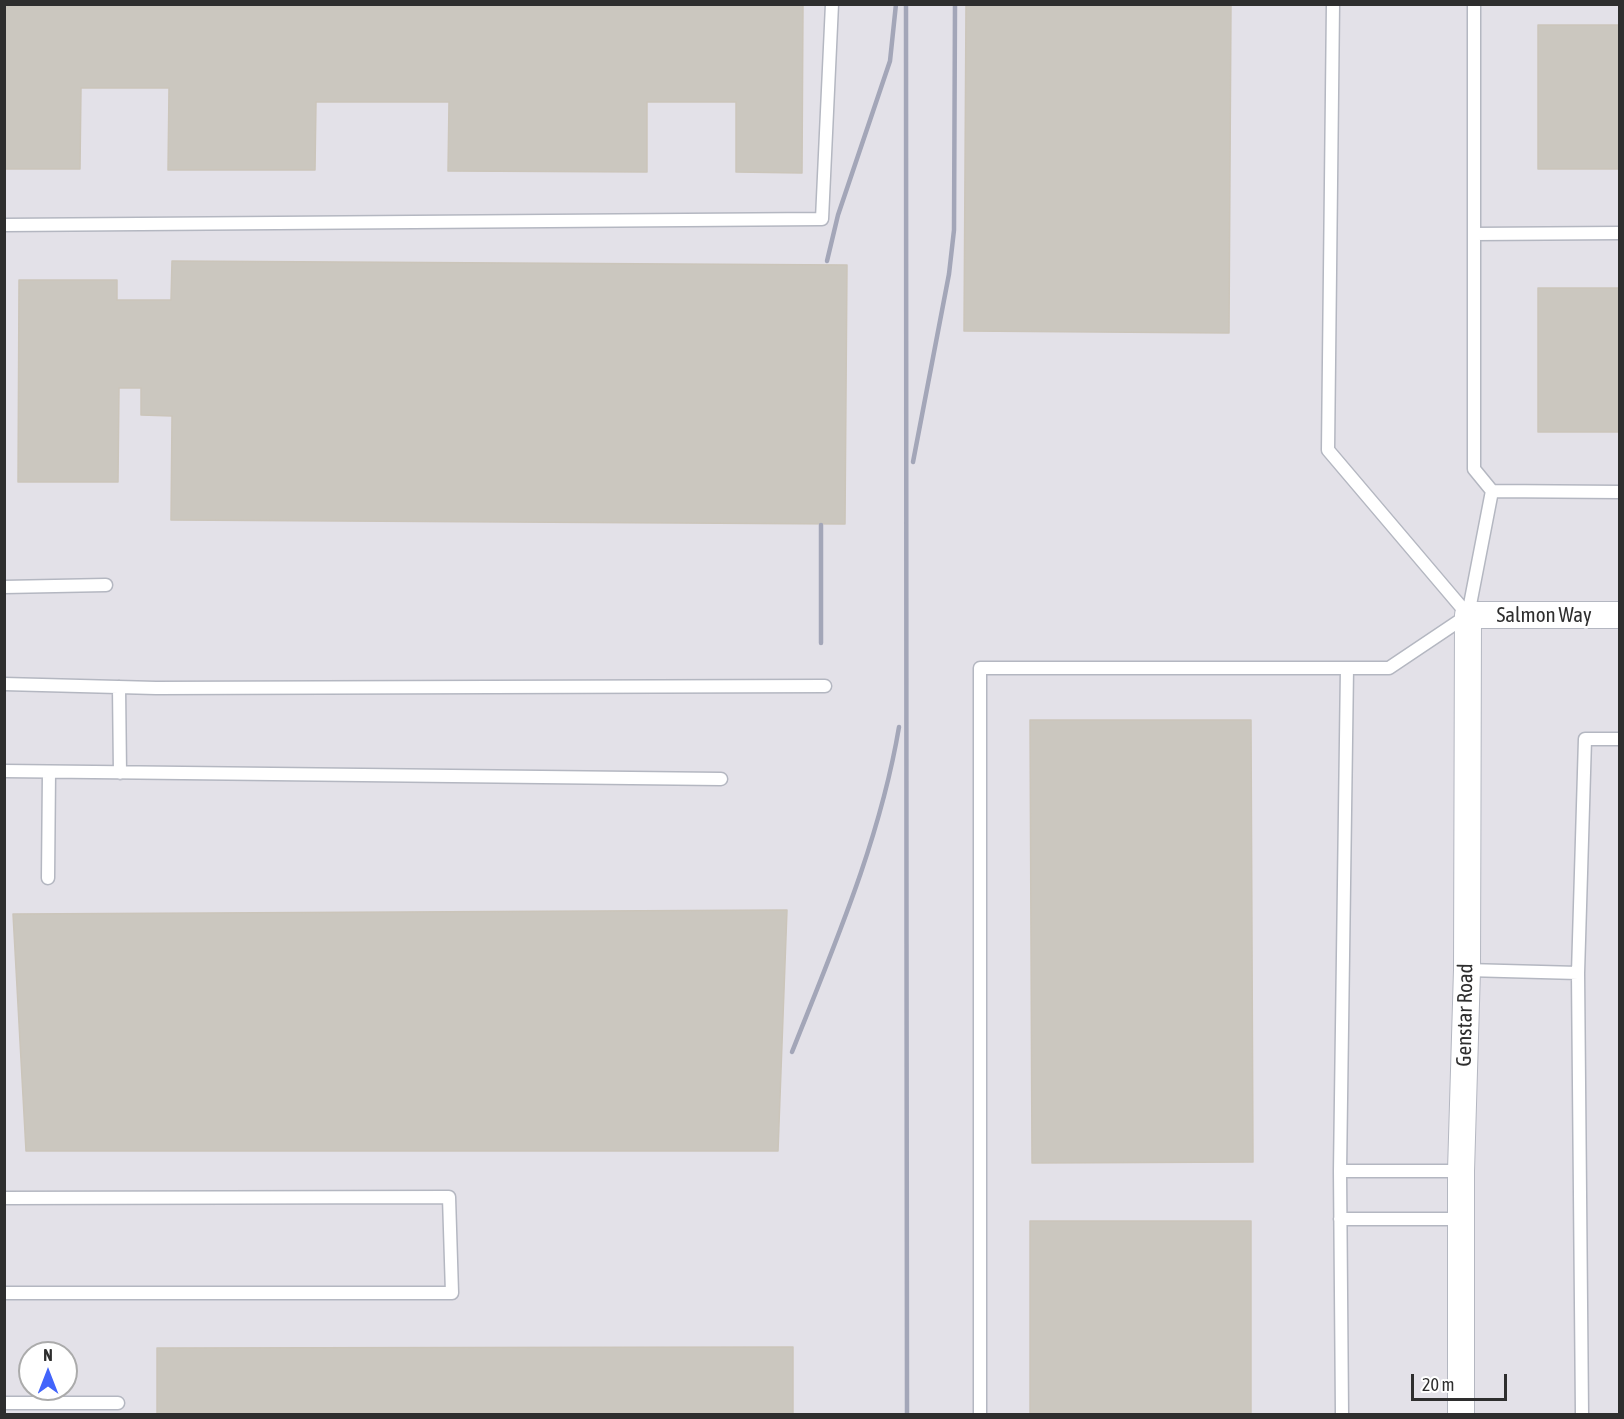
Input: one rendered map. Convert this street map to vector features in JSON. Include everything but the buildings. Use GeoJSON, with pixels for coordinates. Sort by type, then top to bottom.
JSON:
{"type":"FeatureCollection","features":[{"type":"Feature","properties":{"kind":"street","name":"Salmon Way"},"geometry":{"type":"LineString","coordinates":[[1468,615],[1620,615]]}},
{"type":"Feature","properties":{"kind":"street","name":"Genstar Road"},"geometry":{"type":"LineString","coordinates":[[1461,1414],[1461,1172],[1467,970],[1468,615]]}},
{"type":"Feature","properties":{"kind":"lane"},"geometry":{"type":"LineString","coordinates":[[4,225],[822,219],[832,4]]}},
{"type":"Feature","properties":{"kind":"lane"},"geometry":{"type":"LineString","coordinates":[[1333,4],[1328,450],[1468,615]]}},
{"type":"Feature","properties":{"kind":"lane"},"geometry":{"type":"LineString","coordinates":[[981,1414],[981,668],[1389,668],[1468,615],[1491,491],[1474,469],[1474,4]]}},
{"type":"Feature","properties":{"kind":"lane"},"geometry":{"type":"LineString","coordinates":[[1474,234],[1620,234]]}},
{"type":"Feature","properties":{"kind":"lane"},"geometry":{"type":"LineString","coordinates":[[1491,491],[1620,492]]}},
{"type":"Feature","properties":{"kind":"lane"},"geometry":{"type":"LineString","coordinates":[[4,587],[106,585]]}},
{"type":"Feature","properties":{"kind":"lane"},"geometry":{"type":"LineString","coordinates":[[1342,1414],[1340,1171],[1347,668]]}},
{"type":"Feature","properties":{"kind":"lane"},"geometry":{"type":"LineString","coordinates":[[4,684],[119,687],[825,686]]}},
{"type":"Feature","properties":{"kind":"lane"},"geometry":{"type":"LineString","coordinates":[[119,687],[120,773]]}},
{"type":"Feature","properties":{"kind":"lane"},"geometry":{"type":"LineString","coordinates":[[1582,1414],[1578,973],[1586,739],[1620,739]]}},
{"type":"Feature","properties":{"kind":"lane"},"geometry":{"type":"LineString","coordinates":[[4,771],[721,779]]}},
{"type":"Feature","properties":{"kind":"lane"},"geometry":{"type":"LineString","coordinates":[[48,878],[49,772]]}},
{"type":"Feature","properties":{"kind":"lane"},"geometry":{"type":"LineString","coordinates":[[1467,970],[1578,973]]}},
{"type":"Feature","properties":{"kind":"lane"},"geometry":{"type":"LineString","coordinates":[[1340,1171],[1461,1172]]}},
{"type":"Feature","properties":{"kind":"lane"},"geometry":{"type":"LineString","coordinates":[[4,1198],[449,1197],[452,1293],[4,1293]]}},
{"type":"Feature","properties":{"kind":"lane"},"geometry":{"type":"LineString","coordinates":[[1340,1219],[1461,1219]]}},
{"type":"Feature","properties":{"kind":"lane"},"geometry":{"type":"LineString","coordinates":[[4,1403],[118,1403]]}},
{"type":"Feature","properties":{"kind":"shaded area"},"geometry":{"type":"Polygon","coordinates":[[[5,5],[1619,5],[1619,1414],[5,1414],[5,5]]]}},
{"type":"Feature","properties":{"kind":"railway"},"geometry":{"type":"LineString","coordinates":[[827,261],[838,215],[890,61],[896,4]]}},
{"type":"Feature","properties":{"kind":"railway"},"geometry":{"type":"LineString","coordinates":[[906,4],[907,1414]]}},
{"type":"Feature","properties":{"kind":"railway"},"geometry":{"type":"LineString","coordinates":[[913,462],[949,274],[954,230],[955,4]]}},
{"type":"Feature","properties":{"kind":"railway"},"geometry":{"type":"LineString","coordinates":[[821,525],[821,643]]}},
{"type":"Feature","properties":{"kind":"railway"},"geometry":{"type":"LineString","coordinates":[[792,1052],[868,852],[891,769],[899,727]]}}]}
